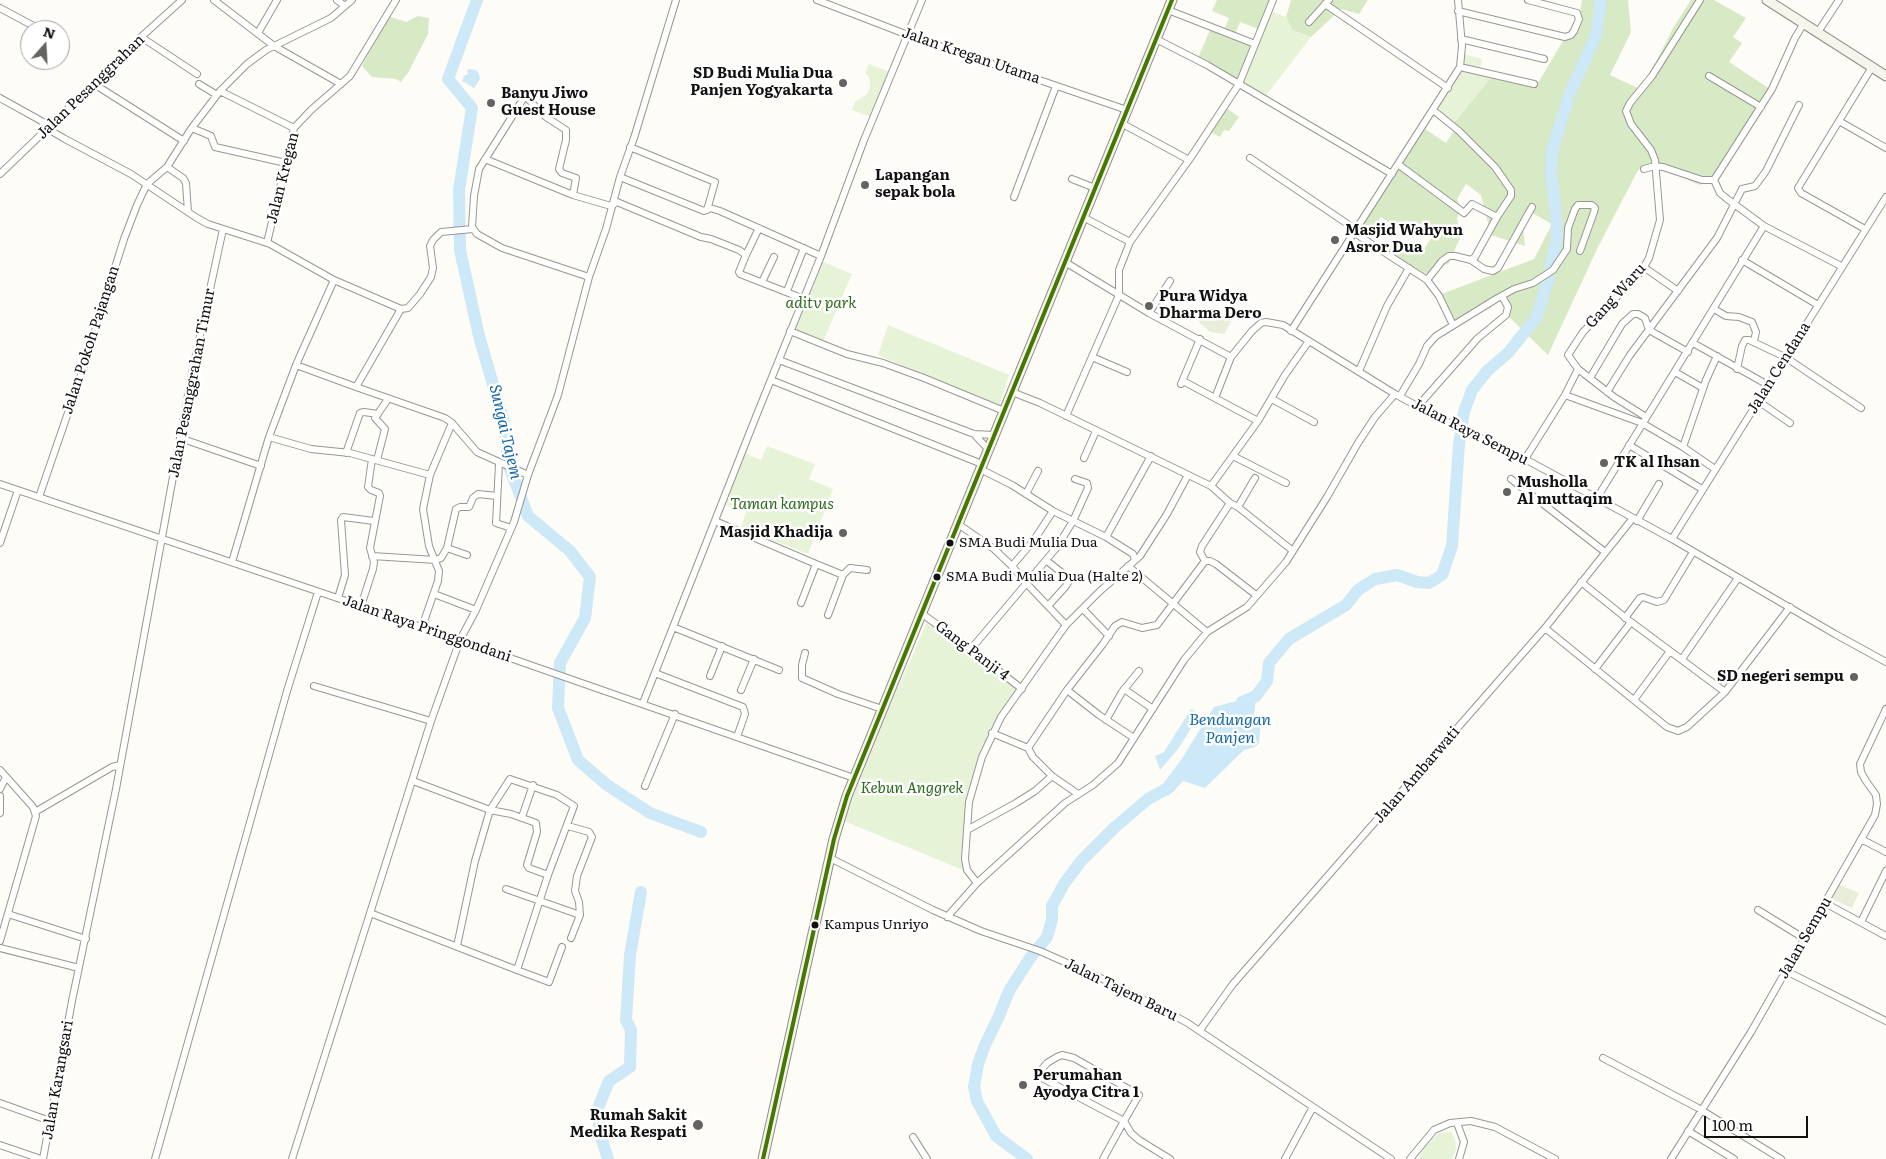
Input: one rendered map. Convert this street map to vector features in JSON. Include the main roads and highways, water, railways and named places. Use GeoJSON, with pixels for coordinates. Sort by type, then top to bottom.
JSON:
{"type":"FeatureCollection","features":[{"type":"Feature","properties":{"kind":"main road"},"geometry":{"type":"LineString","coordinates":[[763,1159],[839,820],[882,709],[1172,0]]}},
{"type":"Feature","properties":{"kind":"main road"},"geometry":{"type":"LineString","coordinates":[[1767,0],[1779,3],[1804,23],[1886,76]]}},
{"type":"Feature","properties":{"kind":"water"},"geometry":{"type":"Polygon","coordinates":[[[469,69],[476,70],[479,74],[480,79],[474,88],[462,81],[464,76],[468,74],[467,71],[469,69]]]}},
{"type":"Feature","properties":{"kind":"water","name":"Bendungan Panjen"},"geometry":{"type":"Polygon","coordinates":[[[1256,696],[1254,718],[1261,721],[1259,743],[1255,747],[1244,750],[1205,788],[1183,781],[1168,796],[1162,785],[1181,760],[1214,707],[1256,696]]]}},
{"type":"Feature","properties":{"kind":"water"},"geometry":{"type":"Polygon","coordinates":[[[1191,709],[1200,714],[1178,749],[1160,770],[1155,756],[1164,752],[1191,709]]]}},
{"type":"Feature","properties":{"kind":"waterway","name":"Sungai Tajem"},"geometry":{"type":"LineString","coordinates":[[477,0],[448,79],[472,108],[459,190],[460,250],[479,336],[503,419],[509,466],[528,516],[570,551],[590,577],[585,618],[560,663],[558,708],[578,760],[607,785],[650,813],[701,832]]}},
{"type":"Feature","properties":{"kind":"waterway"},"geometry":{"type":"LineString","coordinates":[[1550,269],[1557,237],[1551,173],[1552,151],[1570,93],[1596,35],[1601,0]]}},
{"type":"Feature","properties":{"kind":"waterway"},"geometry":{"type":"LineString","coordinates":[[1242,702],[1256,696],[1267,681],[1269,663],[1289,639],[1346,605],[1358,590],[1375,579],[1397,575],[1417,582],[1429,583],[1442,575],[1452,546],[1459,444],[1464,412],[1472,390],[1488,370],[1508,353],[1536,318],[1549,278]]}},
{"type":"Feature","properties":{"kind":"waterway"},"geometry":{"type":"LineString","coordinates":[[1027,1159],[996,1136],[977,1101],[974,1087],[978,1064],[985,1045],[1009,991],[1030,958],[1047,937],[1052,920],[1052,906],[1064,884],[1081,861],[1114,828],[1148,799],[1170,787],[1176,778]]}},
{"type":"Feature","properties":{"kind":"waterway"},"geometry":{"type":"LineString","coordinates":[[608,1159],[600,1134],[598,1108],[609,1081],[630,1067],[631,1030],[626,1020],[630,955],[641,892]]}},
{"type":"Feature","properties":{"kind":"place","name":"SD Budi Mulia Dua Panjen Yogyakarta"},"geometry":{"type":"Point","coordinates":[843,83]}},
{"type":"Feature","properties":{"kind":"place","name":"Banyu Jiwo Guest House"},"geometry":{"type":"Point","coordinates":[491,103]}},
{"type":"Feature","properties":{"kind":"place","name":"Lapangan sepak bola"},"geometry":{"type":"Point","coordinates":[865,185]}},
{"type":"Feature","properties":{"kind":"place","name":"Masjid Wahyun Asror Dua"},"geometry":{"type":"Point","coordinates":[1335,240]}},
{"type":"Feature","properties":{"kind":"place","name":"Pura Widya Dharma Dero"},"geometry":{"type":"Point","coordinates":[1149,306]}},
{"type":"Feature","properties":{"kind":"place","name":"TK al Ihsan"},"geometry":{"type":"Point","coordinates":[1604,463]}},
{"type":"Feature","properties":{"kind":"place","name":"Musholla Al muttaqim"},"geometry":{"type":"Point","coordinates":[1507,492]}},
{"type":"Feature","properties":{"kind":"place","name":"Masjid Khadija"},"geometry":{"type":"Point","coordinates":[843,533]}},
{"type":"Feature","properties":{"kind":"place","name":"SMA Budi Mulia Dua"},"geometry":{"type":"Point","coordinates":[950,543]}},
{"type":"Feature","properties":{"kind":"place","name":"SMA Budi Mulia Dua (Halte 2)"},"geometry":{"type":"Point","coordinates":[937,577]}},
{"type":"Feature","properties":{"kind":"place","name":"SD negeri sempu"},"geometry":{"type":"Point","coordinates":[1854,677]}},
{"type":"Feature","properties":{"kind":"place","name":"Kampus Unriyo"},"geometry":{"type":"Point","coordinates":[815,925]}},
{"type":"Feature","properties":{"kind":"place","name":"Perumahan Ayodya Citra 1"},"geometry":{"type":"Point","coordinates":[1023,1085]}},
{"type":"Feature","properties":{"kind":"place","name":"Rumah Sakit Medika Respati"},"geometry":{"type":"Point","coordinates":[698,1125]}},
{"type":"Feature","properties":{"kind":"park label","name":"aditv park"},"geometry":{"type":"Point","coordinates":[821,304]}},
{"type":"Feature","properties":{"kind":"park label","name":"Taman kampus"},"geometry":{"type":"Point","coordinates":[782,505]}},
{"type":"Feature","properties":{"kind":"park label","name":"Kebun Anggrek"},"geometry":{"type":"Point","coordinates":[912,789]}}]}
